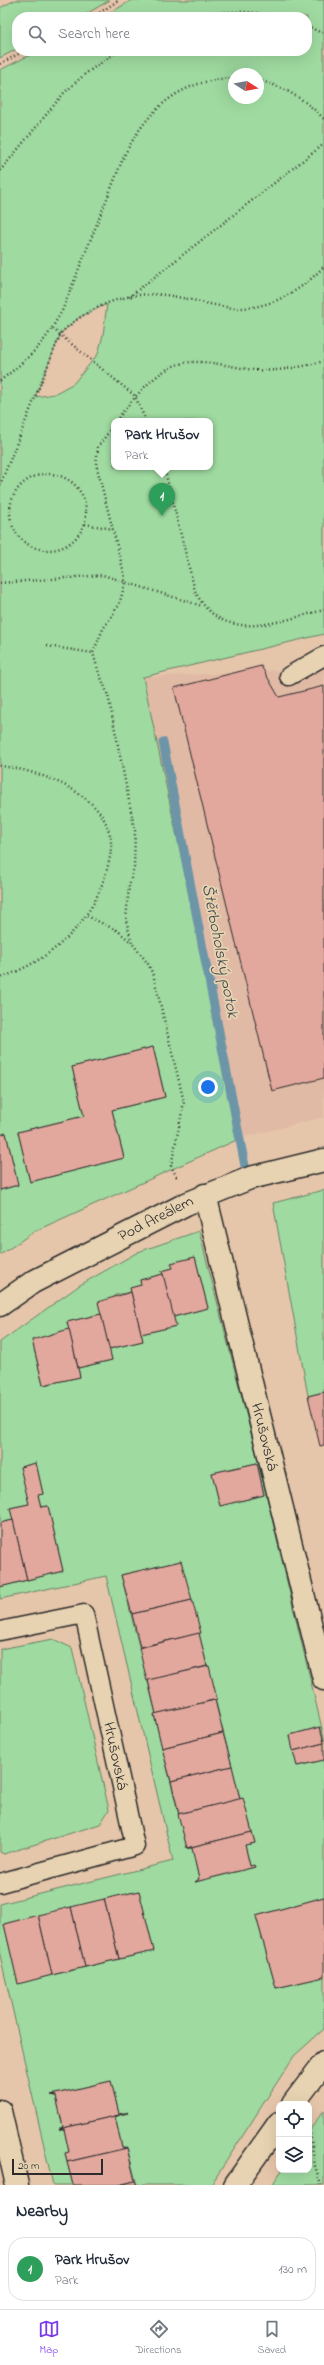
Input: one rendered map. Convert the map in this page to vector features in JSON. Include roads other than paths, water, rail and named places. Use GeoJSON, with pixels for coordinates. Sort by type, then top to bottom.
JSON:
{"type":"FeatureCollection","features":[{"type":"Feature","properties":{"kind":"street","name":"Pod Areálem"},"geometry":{"type":"LineString","coordinates":[[0,1305],[32,1282],[205,1195],[250,1178],[324,1160]]}},
{"type":"Feature","properties":{"kind":"street","name":"Hrušovská"},"geometry":{"type":"LineString","coordinates":[[205,1195],[324,1679]]}},
{"type":"Feature","properties":{"kind":"street"},"geometry":{"type":"LineString","coordinates":[[295,2101],[324,2063]]}},
{"type":"Feature","properties":{"kind":"street"},"geometry":{"type":"LineString","coordinates":[[0,2111],[17,2185]]}},
{"type":"Feature","properties":{"kind":"street"},"geometry":{"type":"LineString","coordinates":[[236,2185],[276,2127]]}},
{"type":"Feature","properties":{"kind":"lane"},"geometry":{"type":"LineString","coordinates":[[289,676],[324,656]]}},
{"type":"Feature","properties":{"kind":"lane","name":"Hrušovská"},"geometry":{"type":"LineString","coordinates":[[0,1631],[84,1614],[135,1846],[0,1883]]}},
{"type":"Feature","properties":{"kind":"waterway","name":"Štěrboholský potok"},"geometry":{"type":"LineString","coordinates":[[163,742],[245,1166]]}},
{"type":"Feature","properties":{"kind":"place","name":"Park Hrušov"},"geometry":{"type":"Point","coordinates":[162,516]}}]}
